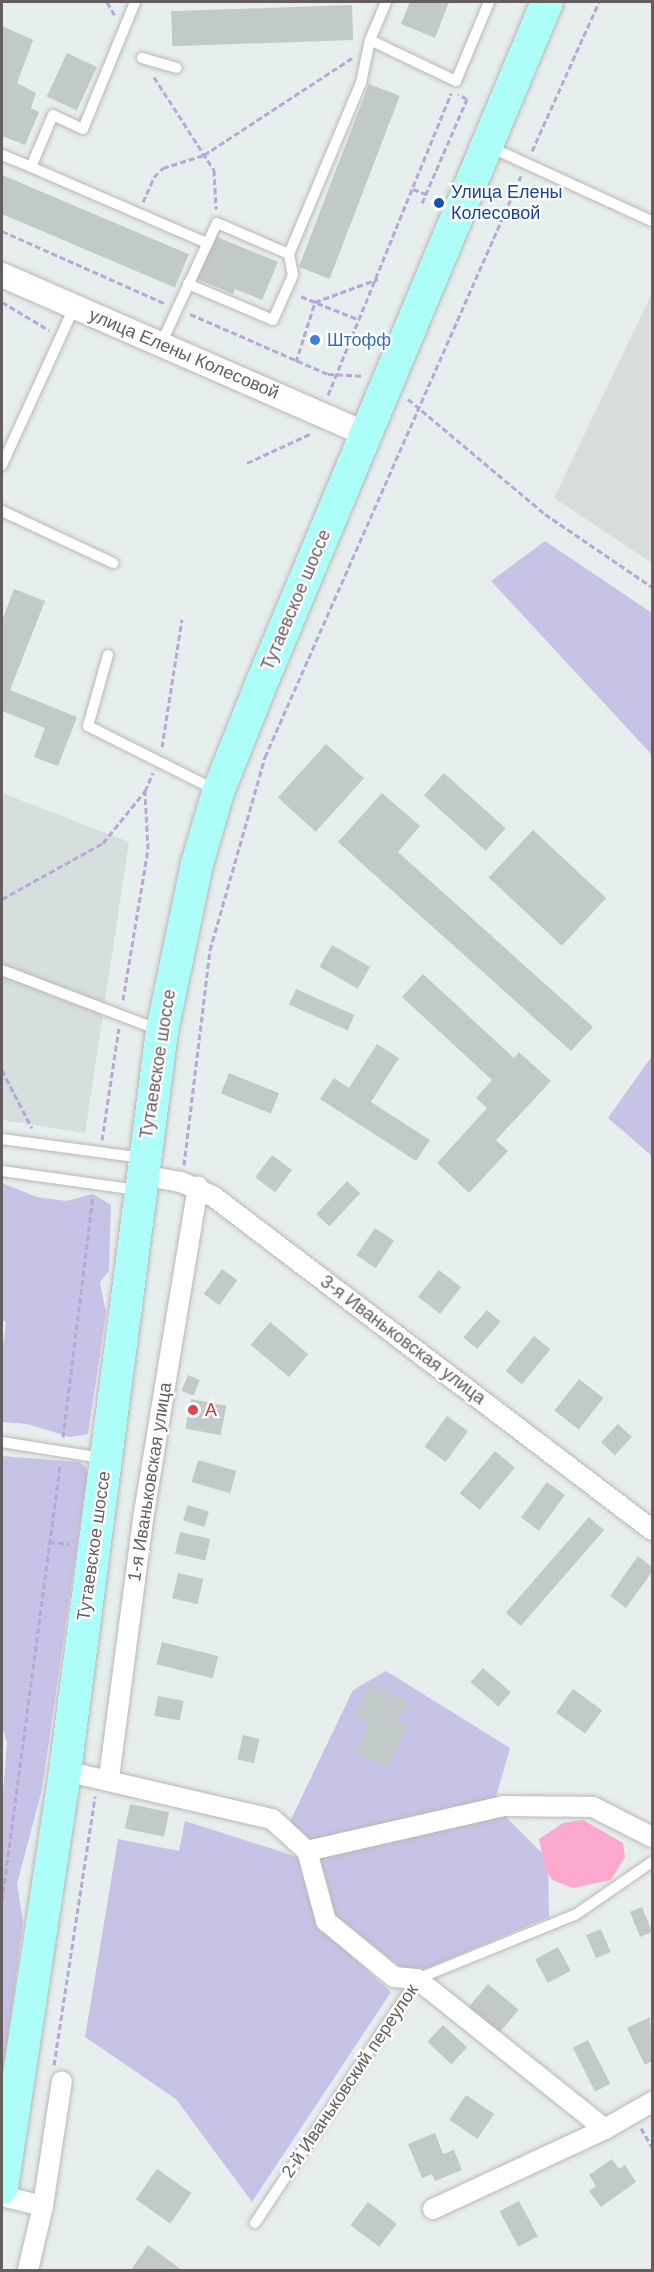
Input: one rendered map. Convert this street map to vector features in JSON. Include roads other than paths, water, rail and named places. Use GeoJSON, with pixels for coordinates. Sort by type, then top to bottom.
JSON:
{"type":"FeatureCollection","features":[{"type":"Feature","properties":{"kind":"main road","name":"Тутаевское шоссе"},"geometry":{"type":"LineString","coordinates":[[2,2188],[65,1771],[141,1174],[162,1031],[196,864],[218,792],[547,2]]}},
{"type":"Feature","properties":{"kind":"street","name":"улица Елены Колесовой"},"geometry":{"type":"LineString","coordinates":[[2,275],[366,434]]}},
{"type":"Feature","properties":{"kind":"street","name":"3-я Иваньковская улица"},"geometry":{"type":"LineString","coordinates":[[141,1174],[198,1187],[652,1530]]}},
{"type":"Feature","properties":{"kind":"street","name":"1-я Иваньковская улица"},"geometry":{"type":"LineString","coordinates":[[103,1777],[198,1187]]}},
{"type":"Feature","properties":{"kind":"street"},"geometry":{"type":"LineString","coordinates":[[65,1771],[103,1777],[272,1819],[307,1851],[326,1921],[394,1977],[417,1979],[604,2129]]}},
{"type":"Feature","properties":{"kind":"street"},"geometry":{"type":"LineString","coordinates":[[307,1851],[504,1806],[593,1807],[652,1837]]}},
{"type":"Feature","properties":{"kind":"street"},"geometry":{"type":"LineString","coordinates":[[28,2271],[43,2206],[58,2074]]}},
{"type":"Feature","properties":{"kind":"street"},"geometry":{"type":"LineString","coordinates":[[434,2209],[604,2129],[652,2102]]}},
{"type":"Feature","properties":{"kind":"street"},"geometry":{"type":"LineString","coordinates":[[2,2196],[43,2206]]}},
{"type":"Feature","properties":{"kind":"lane"},"geometry":{"type":"LineString","coordinates":[[31,167],[53,115],[83,129],[135,2]]}},
{"type":"Feature","properties":{"kind":"lane"},"geometry":{"type":"LineString","coordinates":[[188,284],[273,320],[293,275],[289,254],[361,82],[370,44],[387,2]]}},
{"type":"Feature","properties":{"kind":"lane"},"geometry":{"type":"LineString","coordinates":[[370,44],[456,81],[489,2]]}},
{"type":"Feature","properties":{"kind":"lane"},"geometry":{"type":"LineString","coordinates":[[142,58],[177,68]]}},
{"type":"Feature","properties":{"kind":"lane"},"geometry":{"type":"LineString","coordinates":[[487,146],[652,221]]}},
{"type":"Feature","properties":{"kind":"lane"},"geometry":{"type":"LineString","coordinates":[[2,155],[207,243]]}},
{"type":"Feature","properties":{"kind":"lane"},"geometry":{"type":"LineString","coordinates":[[160,345],[217,223],[289,254]]}},
{"type":"Feature","properties":{"kind":"lane"},"geometry":{"type":"LineString","coordinates":[[2,465],[74,308]]}},
{"type":"Feature","properties":{"kind":"lane"},"geometry":{"type":"LineString","coordinates":[[2,511],[113,562]]}},
{"type":"Feature","properties":{"kind":"lane"},"geometry":{"type":"LineString","coordinates":[[108,656],[88,726],[218,792]]}},
{"type":"Feature","properties":{"kind":"lane"},"geometry":{"type":"LineString","coordinates":[[2,970],[162,1031]]}},
{"type":"Feature","properties":{"kind":"lane"},"geometry":{"type":"LineString","coordinates":[[2,1139],[100,1150],[141,1174]]}},
{"type":"Feature","properties":{"kind":"lane"},"geometry":{"type":"LineString","coordinates":[[2,1171],[94,1185],[141,1174]]}},
{"type":"Feature","properties":{"kind":"lane"},"geometry":{"type":"LineString","coordinates":[[2,1442],[105,1458]]}},
{"type":"Feature","properties":{"kind":"lane","name":"2-й Иваньковский переулок"},"geometry":{"type":"LineString","coordinates":[[255,2223],[417,1979],[575,1915],[652,1862]]}},
{"type":"Feature","properties":{"kind":"place","name":"Улица Елены Колесовой"},"geometry":{"type":"Point","coordinates":[439,203]}},
{"type":"Feature","properties":{"kind":"place","name":"Штофф"},"geometry":{"type":"Point","coordinates":[315,340]}},
{"type":"Feature","properties":{"kind":"place","name":"А"},"geometry":{"type":"Point","coordinates":[193,1410]}}]}
